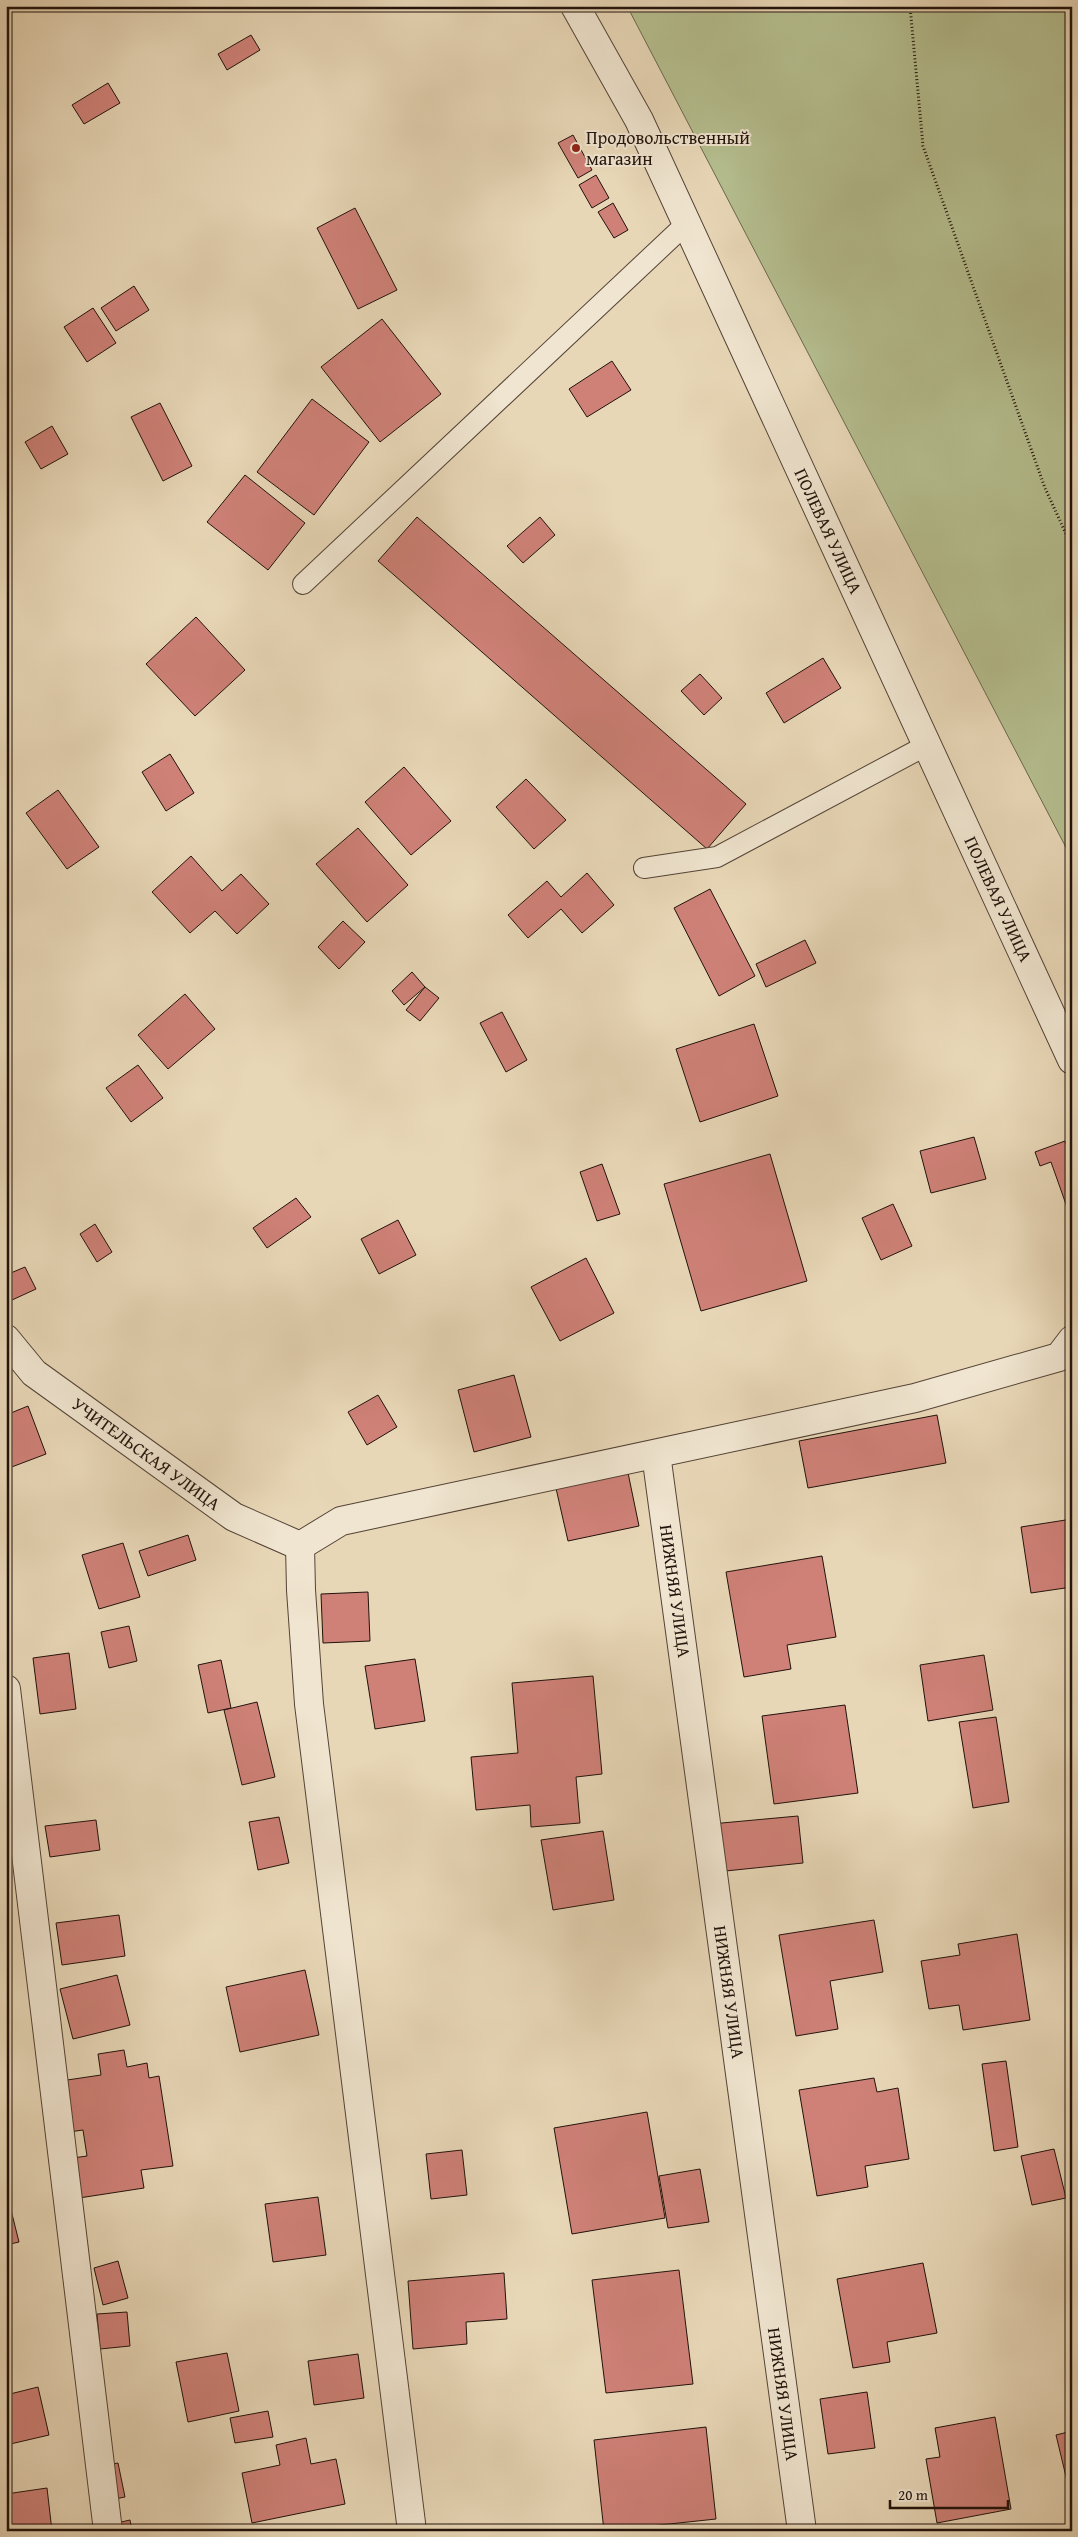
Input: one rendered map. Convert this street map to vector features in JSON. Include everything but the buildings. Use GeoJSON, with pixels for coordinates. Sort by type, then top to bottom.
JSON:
{"type":"FeatureCollection","features":[{"type":"Feature","properties":{"kind":"street","name":"ПОЛЕВАЯ УЛИЦА"},"geometry":{"type":"LineString","coordinates":[[575,6],[640,120],[1072,1060]]}},
{"type":"Feature","properties":{"kind":"street","name":"УЧИТЕЛЬСКАЯ УЛИЦА"},"geometry":{"type":"LineString","coordinates":[[6,1339],[34,1373],[227,1512],[300,1546]]}},
{"type":"Feature","properties":{"kind":"street"},"geometry":{"type":"LineString","coordinates":[[412,2531],[309,1704],[301,1590],[300,1546],[341,1521],[915,1398],[1059,1357],[1072,1340]]}},
{"type":"Feature","properties":{"kind":"street","name":"НИЖНЯЯ УЛИЦА"},"geometry":{"type":"LineString","coordinates":[[656,1454],[802,2531]]}},
{"type":"Feature","properties":{"kind":"street"},"geometry":{"type":"LineString","coordinates":[[6,1689],[108,2531]]}},
{"type":"Feature","properties":{"kind":"lane"},"geometry":{"type":"LineString","coordinates":[[303,584],[687,224]]}},
{"type":"Feature","properties":{"kind":"lane"},"geometry":{"type":"LineString","coordinates":[[644,868],[717,857],[927,745]]}},
{"type":"Feature","properties":{"kind":"path"},"geometry":{"type":"LineString","coordinates":[[910,6],[923,146],[1046,488],[1072,547]]}},
{"type":"Feature","properties":{"kind":"green space"},"geometry":{"type":"Polygon","coordinates":[[[627,6],[1072,6],[1072,859],[627,6]]]}},
{"type":"Feature","properties":{"kind":"place","name":"Продовольственный магазин"},"geometry":{"type":"Point","coordinates":[576,148]}}]}
